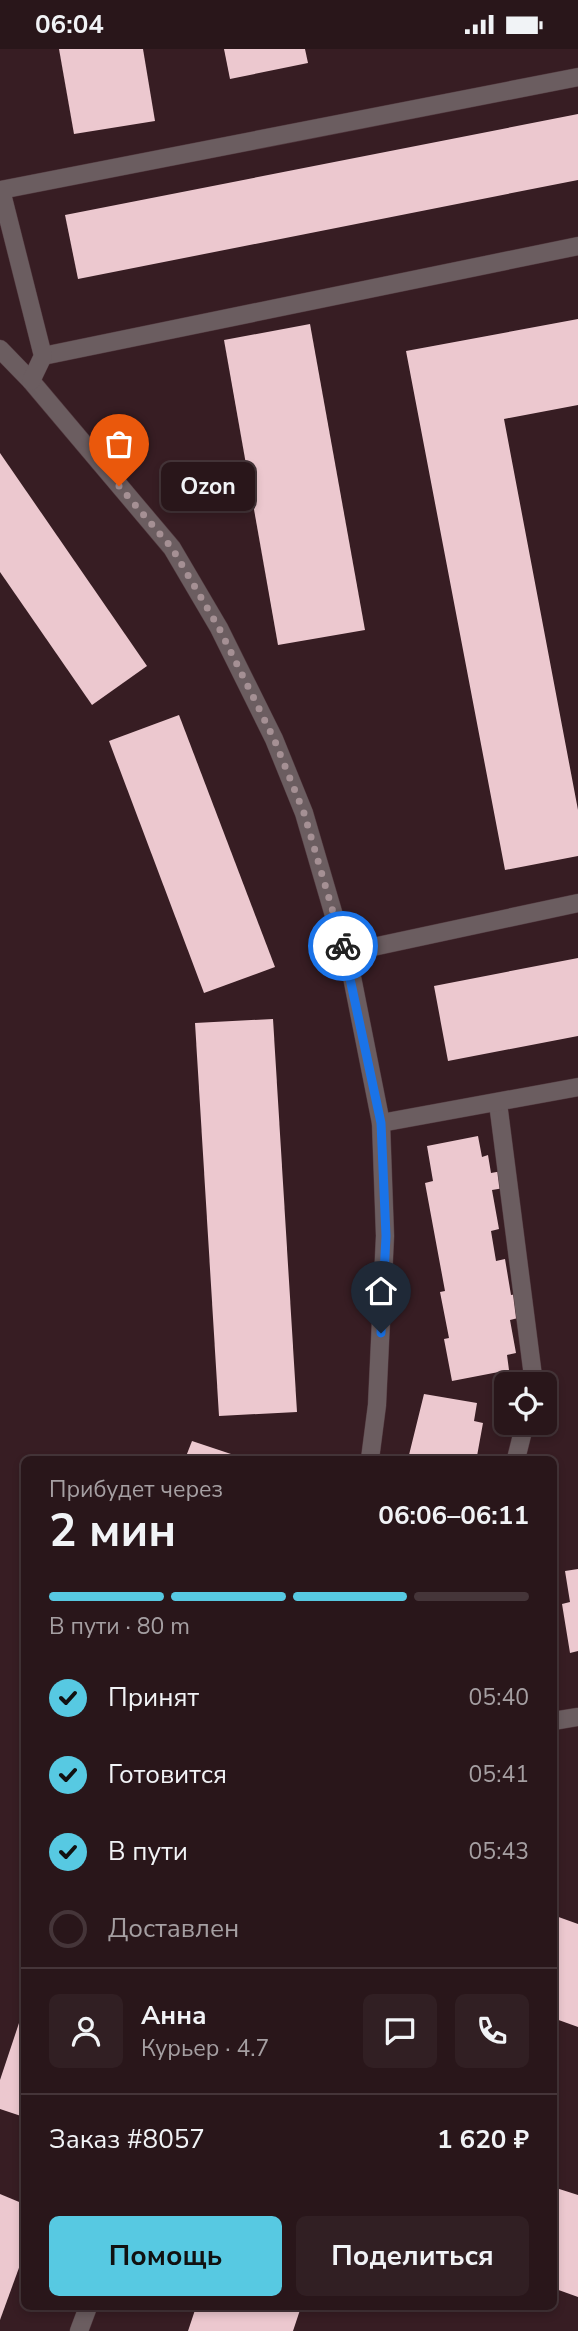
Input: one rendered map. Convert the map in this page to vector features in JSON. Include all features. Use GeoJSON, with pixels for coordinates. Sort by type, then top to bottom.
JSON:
{"type":"FeatureCollection","features":[{"type":"Feature","properties":{"kind":"street"},"geometry":{"type":"LineString","coordinates":[[31,381],[43,356],[1,190],[578,77]]}},
{"type":"Feature","properties":{"kind":"street"},"geometry":{"type":"LineString","coordinates":[[43,356],[578,246]]}},
{"type":"Feature","properties":{"kind":"street"},"geometry":{"type":"LineString","coordinates":[[0,349],[31,381],[172,548],[219,628],[274,739],[304,813],[345,953],[381,1123],[386,1236],[377,1405],[370,1456]]}},
{"type":"Feature","properties":{"kind":"street"},"geometry":{"type":"LineString","coordinates":[[345,953],[578,903]]}},
{"type":"Feature","properties":{"kind":"street"},"geometry":{"type":"LineString","coordinates":[[381,1123],[578,1087]]}},
{"type":"Feature","properties":{"kind":"street"},"geometry":{"type":"LineString","coordinates":[[498,1103],[532,1372]]}},
{"type":"Feature","properties":{"kind":"street"},"geometry":{"type":"LineString","coordinates":[[517,1456],[522,1435]]}},
{"type":"Feature","properties":{"kind":"street"},"geometry":{"type":"LineString","coordinates":[[557,1720],[578,1717]]}},
{"type":"Feature","properties":{"kind":"street"},"geometry":{"type":"LineString","coordinates":[[79,2331],[87,2310]]}},
{"type":"Feature","properties":{"kind":"building"},"geometry":{"type":"Polygon","coordinates":[[[59,49],[143,49],[155,121],[74,134],[59,49]]]}},
{"type":"Feature","properties":{"kind":"building"},"geometry":{"type":"Polygon","coordinates":[[[224,49],[305,49],[308,63],[230,79],[224,49]]]}},
{"type":"Feature","properties":{"kind":"building"},"geometry":{"type":"Polygon","coordinates":[[[578,114],[578,180],[78,279],[65,215],[578,114]]]}},
{"type":"Feature","properties":{"kind":"building"},"geometry":{"type":"Polygon","coordinates":[[[578,319],[578,405],[504,419],[578,810],[578,856],[505,870],[406,351],[578,319]]]}},
{"type":"Feature","properties":{"kind":"building"},"geometry":{"type":"Polygon","coordinates":[[[310,324],[365,630],[278,645],[224,340],[310,324]]]}},
{"type":"Feature","properties":{"kind":"building"},"geometry":{"type":"Polygon","coordinates":[[[0,453],[147,666],[92,705],[0,572],[0,453]]]}},
{"type":"Feature","properties":{"kind":"building"},"geometry":{"type":"Polygon","coordinates":[[[179,715],[275,967],[204,993],[109,741],[179,715]]]}},
{"type":"Feature","properties":{"kind":"building"},"geometry":{"type":"Polygon","coordinates":[[[578,958],[578,1036],[448,1061],[434,986],[578,958]]]}},
{"type":"Feature","properties":{"kind":"building"},"geometry":{"type":"Polygon","coordinates":[[[273,1019],[297,1412],[219,1416],[195,1023],[273,1019]]]}},
{"type":"Feature","properties":{"kind":"building"},"geometry":{"type":"Polygon","coordinates":[[[478,1136],[482,1157],[488,1155],[491,1173],[502,1171],[504,1188],[492,1190],[499,1229],[491,1231],[496,1261],[505,1259],[511,1295],[517,1294],[522,1317],[510,1320],[516,1353],[507,1355],[509,1370],[452,1381],[444,1339],[449,1338],[440,1292],[445,1291],[425,1183],[433,1181],[427,1146],[478,1136]]]}},
{"type":"Feature","properties":{"kind":"building"},"geometry":{"type":"Polygon","coordinates":[[[424,1394],[477,1403],[474,1421],[483,1423],[477,1456],[409,1456],[424,1394]]]}},
{"type":"Feature","properties":{"kind":"building"},"geometry":{"type":"Polygon","coordinates":[[[192,1441],[237,1456],[186,1456],[192,1441]]]}},
{"type":"Feature","properties":{"kind":"building"},"geometry":{"type":"Polygon","coordinates":[[[578,1569],[578,1651],[570,1653],[562,1604],[570,1602],[565,1571],[578,1569]]]}},
{"type":"Feature","properties":{"kind":"building"},"geometry":{"type":"Polygon","coordinates":[[[557,1916],[578,1924],[578,2027],[557,2019],[557,1916]]]}},
{"type":"Feature","properties":{"kind":"building"},"geometry":{"type":"Polygon","coordinates":[[[21,2017],[21,2116],[0,2109],[0,2080],[21,2017]]]}},
{"type":"Feature","properties":{"kind":"building"},"geometry":{"type":"Polygon","coordinates":[[[557,2188],[578,2195],[578,2297],[557,2289],[557,2188]]]}},
{"type":"Feature","properties":{"kind":"building"},"geometry":{"type":"Polygon","coordinates":[[[0,2194],[21,2203],[21,2262],[0,2320],[0,2194]]]}},
{"type":"Feature","properties":{"kind":"building"},"geometry":{"type":"Polygon","coordinates":[[[195,2310],[300,2310],[293,2331],[188,2331],[195,2310]]]}},
{"type":"Feature","properties":{"kind":"way so far"},"geometry":{"type":"LineString","coordinates":[[119,486],[172,548],[219,628],[274,739],[304,813],[343,946]]}},
{"type":"Feature","properties":{"kind":"place","name":"Ozon"},"geometry":{"type":"Point","coordinates":[119,486]}},
{"type":"Feature","properties":{"kind":"route"},"geometry":{"type":"LineString","coordinates":[[343,946],[352,977],[381,1123],[386,1236],[381,1333]]}}]}
